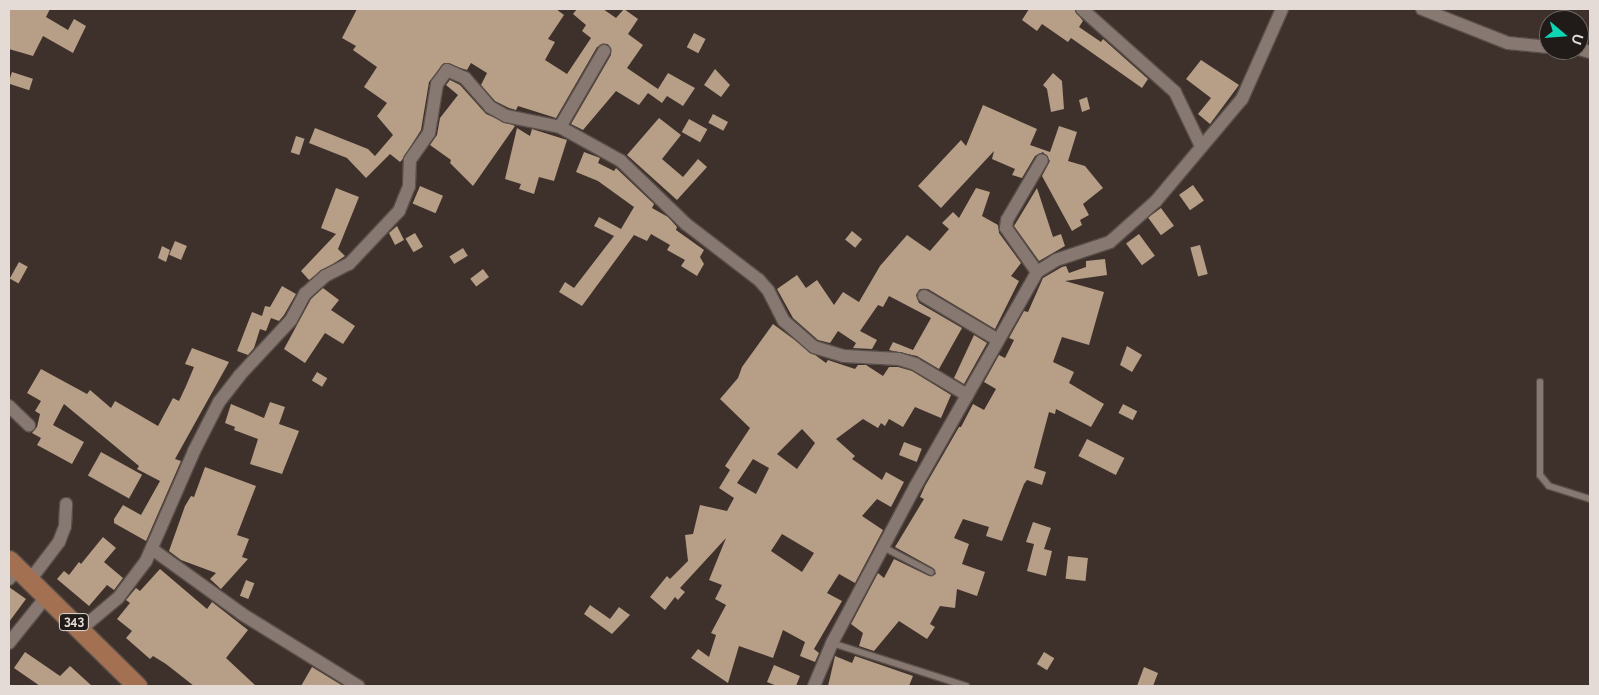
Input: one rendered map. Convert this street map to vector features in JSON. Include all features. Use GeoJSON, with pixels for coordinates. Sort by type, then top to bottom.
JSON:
{"type":"FeatureCollection","features":[{"type":"Feature","properties":{"kind":"main road","name":"343"},"geometry":{"type":"LineString","coordinates":[[16,572],[81,629],[137,686]]}},
{"type":"Feature","properties":{"kind":"street"},"geometry":{"type":"LineString","coordinates":[[1082,9],[1152,69],[1175,92],[1201,146]]}},
{"type":"Feature","properties":{"kind":"street"},"geometry":{"type":"LineString","coordinates":[[814,686],[832,643],[883,548],[1037,272],[1056,260],[1110,242],[1125,231],[1156,201],[1242,99],[1282,9]]}},
{"type":"Feature","properties":{"kind":"street"},"geometry":{"type":"LineString","coordinates":[[1422,9],[1508,43],[1539,47]]}},
{"type":"Feature","properties":{"kind":"street"},"geometry":{"type":"LineString","coordinates":[[560,127],[604,51]]}},
{"type":"Feature","properties":{"kind":"street"},"geometry":{"type":"LineString","coordinates":[[81,629],[118,598],[152,549],[219,402],[239,376],[291,320],[305,294],[325,276],[349,264],[399,211],[406,198],[412,155],[429,133],[441,76],[448,70],[457,72],[490,107],[512,119],[560,127],[621,161],[686,224],[758,280],[768,290],[784,321],[814,347],[844,356],[899,359],[915,364],[967,395]]}},
{"type":"Feature","properties":{"kind":"street"},"geometry":{"type":"LineString","coordinates":[[1037,272],[1006,228],[1007,220],[1042,160]]}},
{"type":"Feature","properties":{"kind":"street"},"geometry":{"type":"LineString","coordinates":[[924,296],[998,340]]}},
{"type":"Feature","properties":{"kind":"street"},"geometry":{"type":"LineString","coordinates":[[9,406],[29,425]]}},
{"type":"Feature","properties":{"kind":"street"},"geometry":{"type":"LineString","coordinates":[[16,572],[59,542],[65,526],[66,504]]}},
{"type":"Feature","properties":{"kind":"street"},"geometry":{"type":"LineString","coordinates":[[152,549],[242,614],[358,686]]}},
{"type":"Feature","properties":{"kind":"street"},"geometry":{"type":"LineString","coordinates":[[9,643],[46,597]]}},
{"type":"Feature","properties":{"kind":"lane"},"geometry":{"type":"LineString","coordinates":[[1540,382],[1540,475],[1549,486],[1590,499]]}},
{"type":"Feature","properties":{"kind":"lane"},"geometry":{"type":"LineString","coordinates":[[883,548],[932,572]]}},
{"type":"Feature","properties":{"kind":"lane"},"geometry":{"type":"LineString","coordinates":[[832,643],[966,686]]}},
{"type":"Feature","properties":{"kind":"building"},"geometry":{"type":"Polygon","coordinates":[[[9,9],[50,9],[46,17],[68,30],[74,19],[86,26],[73,53],[43,36],[33,56],[9,49],[9,9]]]}},
{"type":"Feature","properties":{"kind":"building"},"geometry":{"type":"Polygon","coordinates":[[[357,9],[556,9],[564,15],[548,39],[555,42],[545,60],[567,74],[591,38],[582,31],[586,25],[573,14],[577,9],[603,9],[616,18],[624,9],[638,19],[628,34],[643,45],[627,68],[658,89],[668,73],[695,88],[683,106],[667,96],[662,103],[648,93],[639,105],[616,91],[583,130],[571,124],[611,55],[608,44],[597,47],[556,118],[518,106],[516,110],[495,101],[481,85],[487,73],[471,63],[467,70],[444,63],[429,82],[421,130],[402,160],[400,162],[390,154],[366,178],[347,158],[309,143],[315,128],[368,149],[375,156],[393,135],[377,116],[387,103],[364,87],[377,67],[353,50],[356,46],[342,38],[357,9]]]}},
{"type":"Feature","properties":{"kind":"building"},"geometry":{"type":"Polygon","coordinates":[[[1029,9],[1074,9],[1083,21],[1079,27],[1101,42],[1103,39],[1148,79],[1142,88],[1071,38],[1068,42],[1042,24],[1037,31],[1022,20],[1029,9]]]}},
{"type":"Feature","properties":{"kind":"building"},"geometry":{"type":"Polygon","coordinates":[[[694,33],[706,39],[698,53],[687,47],[694,33]]]}},
{"type":"Feature","properties":{"kind":"building"},"geometry":{"type":"Polygon","coordinates":[[[1201,60],[1239,85],[1210,124],[1198,114],[1211,98],[1186,79],[1201,60]]]}},
{"type":"Feature","properties":{"kind":"building"},"geometry":{"type":"Polygon","coordinates":[[[715,69],[730,85],[721,97],[704,85],[715,69]]]}},
{"type":"Feature","properties":{"kind":"building"},"geometry":{"type":"Polygon","coordinates":[[[12,72],[33,79],[29,90],[9,84],[12,72]]]}},
{"type":"Feature","properties":{"kind":"building"},"geometry":{"type":"Polygon","coordinates":[[[1053,73],[1062,81],[1064,109],[1051,112],[1047,89],[1043,85],[1053,73]]]}},
{"type":"Feature","properties":{"kind":"building"},"geometry":{"type":"Polygon","coordinates":[[[450,80],[460,85],[486,114],[515,126],[473,186],[450,163],[451,160],[430,145],[437,135],[440,118],[458,95],[446,85],[450,80]]]}},
{"type":"Feature","properties":{"kind":"building"},"geometry":{"type":"Polygon","coordinates":[[[1087,97],[1090,109],[1082,112],[1079,100],[1087,97]]]}},
{"type":"Feature","properties":{"kind":"building"},"geometry":{"type":"Polygon","coordinates":[[[983,105],[1037,129],[1030,145],[1050,152],[1059,126],[1077,132],[1068,161],[1085,166],[1103,188],[1083,204],[1089,215],[1080,220],[1082,225],[1072,231],[1042,176],[1050,161],[1043,152],[1035,156],[1022,178],[1012,175],[1015,169],[992,159],[994,151],[941,208],[918,186],[961,140],[966,146],[983,105]]]}},
{"type":"Feature","properties":{"kind":"building"},"geometry":{"type":"Polygon","coordinates":[[[713,114],[728,122],[723,131],[708,123],[713,114]]]}},
{"type":"Feature","properties":{"kind":"building"},"geometry":{"type":"Polygon","coordinates":[[[659,118],[681,135],[662,159],[683,177],[698,159],[707,167],[677,200],[627,155],[659,118]]]}},
{"type":"Feature","properties":{"kind":"building"},"geometry":{"type":"Polygon","coordinates":[[[689,119],[707,129],[700,142],[682,132],[689,119]]]}},
{"type":"Feature","properties":{"kind":"building"},"geometry":{"type":"Polygon","coordinates":[[[517,128],[530,136],[532,129],[567,140],[554,181],[539,177],[534,194],[519,189],[521,184],[505,179],[517,128]]]}},
{"type":"Feature","properties":{"kind":"building"},"geometry":{"type":"Polygon","coordinates":[[[296,136],[305,139],[299,155],[291,152],[296,136]]]}},
{"type":"Feature","properties":{"kind":"building"},"geometry":{"type":"Polygon","coordinates":[[[584,152],[600,158],[598,163],[614,171],[616,168],[654,204],[652,208],[668,217],[677,227],[676,230],[704,250],[700,257],[704,264],[697,276],[681,266],[685,260],[667,250],[670,245],[651,234],[647,241],[634,235],[582,306],[559,292],[565,282],[574,288],[614,236],[594,226],[599,217],[621,229],[634,207],[598,181],[576,172],[584,152]]]}},
{"type":"Feature","properties":{"kind":"building"},"geometry":{"type":"Polygon","coordinates":[[[1193,185],[1204,201],[1190,210],[1179,195],[1193,185]]]}},
{"type":"Feature","properties":{"kind":"building"},"geometry":{"type":"Polygon","coordinates":[[[420,186],[443,196],[436,213],[413,203],[420,186]]]}},
{"type":"Feature","properties":{"kind":"building"},"geometry":{"type":"Polygon","coordinates":[[[336,188],[359,197],[338,249],[345,256],[309,280],[301,271],[336,234],[321,228],[336,188]]]}},
{"type":"Feature","properties":{"kind":"building"},"geometry":{"type":"Polygon","coordinates":[[[976,188],[990,192],[982,216],[998,225],[999,233],[1021,263],[1011,276],[1019,281],[995,329],[928,289],[920,289],[916,295],[919,303],[962,328],[939,369],[917,356],[889,350],[893,342],[913,350],[931,318],[889,296],[883,307],[878,305],[860,331],[877,340],[872,349],[853,348],[856,343],[838,331],[830,343],[818,340],[793,318],[777,289],[797,275],[806,288],[817,280],[834,305],[843,292],[859,302],[880,266],[907,235],[930,251],[949,229],[942,223],[953,212],[959,218],[976,188]]]}},
{"type":"Feature","properties":{"kind":"building"},"geometry":{"type":"Polygon","coordinates":[[[1037,188],[1053,237],[1061,234],[1065,246],[1039,261],[1014,226],[1037,188]]]}},
{"type":"Feature","properties":{"kind":"building"},"geometry":{"type":"Polygon","coordinates":[[[1161,208],[1174,226],[1161,235],[1148,217],[1161,208]]]}},
{"type":"Feature","properties":{"kind":"building"},"geometry":{"type":"Polygon","coordinates":[[[397,226],[404,240],[395,245],[389,233],[397,226]]]}},
{"type":"Feature","properties":{"kind":"building"},"geometry":{"type":"Polygon","coordinates":[[[852,231],[862,239],[855,248],[845,240],[852,231]]]}},
{"type":"Feature","properties":{"kind":"building"},"geometry":{"type":"Polygon","coordinates":[[[415,233],[423,247],[413,252],[405,238],[415,233]]]}},
{"type":"Feature","properties":{"kind":"building"},"geometry":{"type":"Polygon","coordinates":[[[1139,234],[1155,256],[1142,265],[1126,243],[1139,234]]]}},
{"type":"Feature","properties":{"kind":"building"},"geometry":{"type":"Polygon","coordinates":[[[175,241],[187,246],[181,260],[169,255],[175,241]]]}},
{"type":"Feature","properties":{"kind":"building"},"geometry":{"type":"Polygon","coordinates":[[[1200,245],[1208,274],[1198,277],[1190,248],[1200,245]]]}},
{"type":"Feature","properties":{"kind":"building"},"geometry":{"type":"Polygon","coordinates":[[[162,246],[170,250],[166,262],[158,258],[162,246]]]}},
{"type":"Feature","properties":{"kind":"building"},"geometry":{"type":"Polygon","coordinates":[[[463,248],[468,256],[454,264],[449,256],[463,248]]]}},
{"type":"Feature","properties":{"kind":"building"},"geometry":{"type":"Polygon","coordinates":[[[1105,259],[1107,275],[1065,281],[1104,292],[1089,345],[1062,337],[1053,362],[1074,372],[1069,383],[1104,404],[1091,427],[1056,409],[1055,414],[1049,412],[1034,468],[1046,472],[1042,485],[1027,480],[1024,484],[1002,541],[986,536],[989,527],[963,519],[954,538],[969,544],[962,564],[985,572],[977,596],[957,589],[955,608],[940,606],[930,624],[935,627],[927,639],[899,621],[874,651],[859,646],[863,633],[851,624],[878,573],[884,578],[894,559],[929,576],[936,574],[933,568],[895,547],[924,499],[920,497],[925,486],[973,404],[984,410],[996,389],[984,382],[999,355],[1005,358],[1014,340],[1009,338],[1024,311],[1028,312],[1043,278],[1062,267],[1066,266],[1069,273],[1086,267],[1086,261],[1105,259]]]}},
{"type":"Feature","properties":{"kind":"building"},"geometry":{"type":"Polygon","coordinates":[[[19,262],[28,267],[19,283],[10,279],[19,262]]]}},
{"type":"Feature","properties":{"kind":"building"},"geometry":{"type":"Polygon","coordinates":[[[483,269],[489,277],[476,287],[470,279],[483,269]]]}},
{"type":"Feature","properties":{"kind":"building"},"geometry":{"type":"Polygon","coordinates":[[[282,286],[296,294],[284,315],[279,321],[271,318],[266,331],[260,329],[254,348],[248,355],[237,351],[252,312],[262,316],[265,306],[270,307],[282,286]]]}},
{"type":"Feature","properties":{"kind":"building"},"geometry":{"type":"Polygon","coordinates":[[[323,288],[339,300],[331,310],[355,326],[343,344],[325,333],[305,363],[284,349],[311,299],[323,288]]]}},
{"type":"Feature","properties":{"kind":"building"},"geometry":{"type":"Polygon","coordinates":[[[773,324],[826,363],[828,360],[855,369],[858,365],[866,365],[883,376],[889,367],[898,367],[912,371],[951,395],[941,418],[915,407],[903,427],[889,419],[885,426],[881,423],[878,428],[863,419],[836,439],[855,456],[852,459],[882,480],[886,472],[904,482],[891,507],[877,499],[862,516],[883,530],[855,583],[839,574],[827,593],[842,601],[814,649],[819,653],[815,662],[800,656],[805,642],[783,630],[773,658],[739,646],[728,683],[691,658],[698,649],[709,657],[716,635],[711,633],[726,605],[715,599],[722,585],[709,580],[726,538],[680,588],[685,592],[678,600],[675,597],[665,610],[650,597],[667,576],[670,579],[688,561],[685,535],[693,534],[700,505],[727,511],[734,498],[719,488],[730,470],[725,466],[750,428],[720,399],[738,378],[742,367],[773,324]],[[802,429],[777,454],[797,469],[815,443],[802,429]],[[753,459],[737,483],[756,494],[769,468],[753,459]],[[782,534],[771,551],[802,572],[814,553],[782,534]]]}},
{"type":"Feature","properties":{"kind":"building"},"geometry":{"type":"Polygon","coordinates":[[[974,335],[987,343],[964,384],[954,378],[974,335]]]}},
{"type":"Feature","properties":{"kind":"building"},"geometry":{"type":"Polygon","coordinates":[[[1127,346],[1142,355],[1132,372],[1120,365],[1127,346]]]}},
{"type":"Feature","properties":{"kind":"building"},"geometry":{"type":"Polygon","coordinates":[[[192,348],[229,362],[175,459],[181,461],[146,541],[114,523],[114,519],[123,505],[141,515],[160,481],[137,469],[139,466],[64,404],[53,425],[84,442],[72,464],[37,445],[41,438],[32,433],[37,427],[40,414],[35,411],[41,401],[27,393],[41,369],[87,394],[90,390],[111,408],[115,401],[158,426],[173,398],[179,401],[186,386],[194,367],[185,364],[192,348]]]}},
{"type":"Feature","properties":{"kind":"building"},"geometry":{"type":"Polygon","coordinates":[[[317,372],[327,378],[322,387],[312,381],[317,372]]]}},
{"type":"Feature","properties":{"kind":"building"},"geometry":{"type":"Polygon","coordinates":[[[270,402],[285,407],[279,424],[299,431],[282,474],[250,464],[258,439],[234,430],[235,427],[225,423],[231,404],[264,418],[270,402]]]}},
{"type":"Feature","properties":{"kind":"building"},"geometry":{"type":"Polygon","coordinates":[[[1123,404],[1137,411],[1133,420],[1118,413],[1123,404]]]}},
{"type":"Feature","properties":{"kind":"building"},"geometry":{"type":"Polygon","coordinates":[[[1087,439],[1124,458],[1116,475],[1078,456],[1087,439]]]}},
{"type":"Feature","properties":{"kind":"building"},"geometry":{"type":"Polygon","coordinates":[[[904,442],[922,449],[917,462],[899,455],[904,442]]]}},
{"type":"Feature","properties":{"kind":"building"},"geometry":{"type":"Polygon","coordinates":[[[101,452],[142,475],[129,498],[88,476],[101,452]]]}},
{"type":"Feature","properties":{"kind":"building"},"geometry":{"type":"Polygon","coordinates":[[[205,467],[256,486],[237,535],[249,539],[242,557],[248,559],[221,589],[210,579],[216,573],[181,560],[169,551],[185,506],[191,496],[194,497],[205,467]]]}},
{"type":"Feature","properties":{"kind":"building"},"geometry":{"type":"Polygon","coordinates":[[[1033,522],[1051,528],[1044,549],[1052,551],[1046,576],[1027,571],[1034,544],[1026,542],[1033,522]]]}},
{"type":"Feature","properties":{"kind":"building"},"geometry":{"type":"Polygon","coordinates":[[[103,537],[116,548],[104,562],[123,578],[114,590],[107,585],[89,606],[57,579],[64,571],[69,575],[79,562],[81,564],[103,537]]]}},
{"type":"Feature","properties":{"kind":"building"},"geometry":{"type":"Polygon","coordinates":[[[1068,556],[1088,558],[1085,581],[1066,579],[1068,556]]]}},
{"type":"Feature","properties":{"kind":"building"},"geometry":{"type":"Polygon","coordinates":[[[160,569],[207,609],[212,602],[248,630],[226,658],[256,686],[194,686],[153,656],[150,659],[126,638],[132,631],[117,619],[130,603],[126,600],[136,588],[140,591],[160,569]]]}},
{"type":"Feature","properties":{"kind":"building"},"geometry":{"type":"Polygon","coordinates":[[[246,580],[254,583],[248,599],[240,596],[246,580]]]}},
{"type":"Feature","properties":{"kind":"building"},"geometry":{"type":"Polygon","coordinates":[[[9,587],[26,599],[9,622],[9,587]]]}},
{"type":"Feature","properties":{"kind":"building"},"geometry":{"type":"Polygon","coordinates":[[[590,605],[610,619],[619,607],[630,615],[612,634],[584,614],[590,605]]]}},
{"type":"Feature","properties":{"kind":"building"},"geometry":{"type":"Polygon","coordinates":[[[25,652],[60,676],[70,666],[92,686],[40,686],[14,668],[25,652]]]}},
{"type":"Feature","properties":{"kind":"building"},"geometry":{"type":"Polygon","coordinates":[[[1044,652],[1054,658],[1047,670],[1037,664],[1044,652]]]}},
{"type":"Feature","properties":{"kind":"building"},"geometry":{"type":"Polygon","coordinates":[[[835,656],[852,663],[855,656],[913,676],[909,686],[828,686],[835,656]]]}},
{"type":"Feature","properties":{"kind":"building"},"geometry":{"type":"Polygon","coordinates":[[[774,665],[800,676],[796,686],[777,686],[767,682],[774,665]]]}},
{"type":"Feature","properties":{"kind":"building"},"geometry":{"type":"Polygon","coordinates":[[[312,667],[343,686],[301,686],[312,667]]]}},
{"type":"Feature","properties":{"kind":"building"},"geometry":{"type":"Polygon","coordinates":[[[1144,667],[1158,673],[1153,686],[1137,686],[1144,667]]]}}]}
